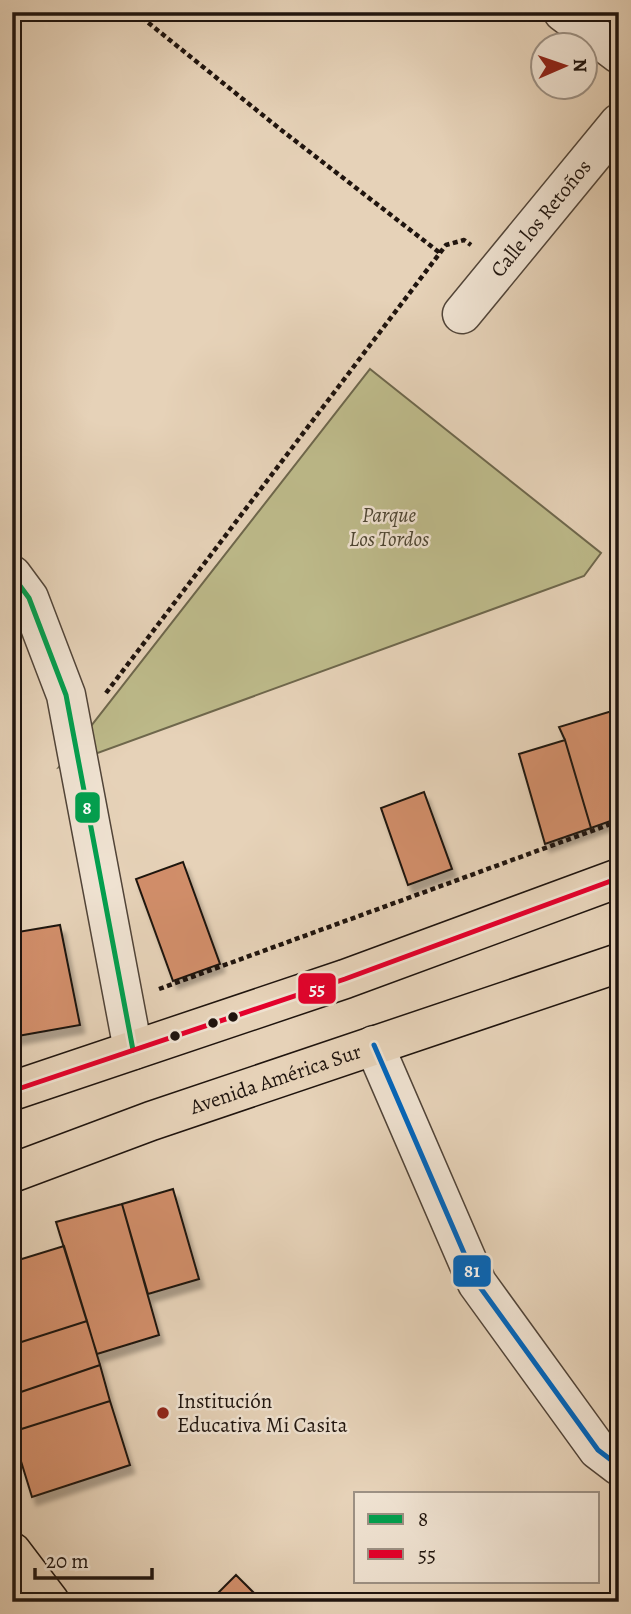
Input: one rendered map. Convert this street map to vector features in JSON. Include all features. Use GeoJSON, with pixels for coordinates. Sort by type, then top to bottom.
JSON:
{"type":"FeatureCollection","features":[{"type":"Feature","properties":{"kind":"main road"},"geometry":{"type":"LineString","coordinates":[[12,1091],[345,979],[619,878]]}},
{"type":"Feature","properties":{"kind":"main road","name":"Avenida América Sur"},"geometry":{"type":"LineString","coordinates":[[12,1172],[151,1121],[619,963]]}},
{"type":"Feature","properties":{"kind":"main road"},"geometry":{"type":"LineString","coordinates":[[12,1552],[50,1602]]}},
{"type":"Feature","properties":{"kind":"street"},"geometry":{"type":"LineString","coordinates":[[563,12],[619,54]]}},
{"type":"Feature","properties":{"kind":"street","name":"Calle los Retoños"},"geometry":{"type":"LineString","coordinates":[[462,313],[619,123]]}},
{"type":"Feature","properties":{"kind":"street"},"geometry":{"type":"LineString","coordinates":[[12,575],[29,598],[66,695],[133,1050]]}},
{"type":"Feature","properties":{"kind":"street"},"geometry":{"type":"LineString","coordinates":[[374,1045],[477,1283],[598,1450],[619,1466]]}},
{"type":"Feature","properties":{"kind":"path"},"geometry":{"type":"LineString","coordinates":[[135,12],[440,253]]}},
{"type":"Feature","properties":{"kind":"path"},"geometry":{"type":"LineString","coordinates":[[74,736],[446,244],[464,240],[502,265]]}},
{"type":"Feature","properties":{"kind":"path"},"geometry":{"type":"LineString","coordinates":[[124,1003],[619,821]]}},
{"type":"Feature","properties":{"kind":"green space","name":"Parque Los Tordos"},"geometry":{"type":"Polygon","coordinates":[[[370,369],[601,553],[584,576],[59,767],[370,369]]]}},
{"type":"Feature","properties":{"kind":"building"},"geometry":{"type":"Polygon","coordinates":[[[619,706],[619,732],[612,711],[619,706]]]}},
{"type":"Feature","properties":{"kind":"building"},"geometry":{"type":"Polygon","coordinates":[[[612,711],[619,732],[619,818],[591,828],[559,727],[612,711]]]}},
{"type":"Feature","properties":{"kind":"building"},"geometry":{"type":"Polygon","coordinates":[[[565,740],[591,828],[545,844],[519,754],[565,740]]]}},
{"type":"Feature","properties":{"kind":"building"},"geometry":{"type":"Polygon","coordinates":[[[424,792],[452,869],[408,885],[381,808],[424,792]]]}},
{"type":"Feature","properties":{"kind":"building"},"geometry":{"type":"Polygon","coordinates":[[[183,862],[220,964],[173,981],[136,879],[183,862]]]}},
{"type":"Feature","properties":{"kind":"building"},"geometry":{"type":"Polygon","coordinates":[[[60,925],[80,1025],[12,1037],[12,933],[60,925]]]}},
{"type":"Feature","properties":{"kind":"building"},"geometry":{"type":"Polygon","coordinates":[[[173,1189],[199,1279],[148,1294],[122,1204],[173,1189]]]}},
{"type":"Feature","properties":{"kind":"building"},"geometry":{"type":"Polygon","coordinates":[[[122,1204],[159,1335],[97,1354],[56,1222],[122,1204]]]}},
{"type":"Feature","properties":{"kind":"building"},"geometry":{"type":"Polygon","coordinates":[[[64,1246],[87,1321],[12,1345],[12,1262],[64,1246]]]}},
{"type":"Feature","properties":{"kind":"building"},"geometry":{"type":"Polygon","coordinates":[[[87,1321],[100,1365],[12,1395],[12,1345],[87,1321]]]}},
{"type":"Feature","properties":{"kind":"building"},"geometry":{"type":"Polygon","coordinates":[[[100,1365],[110,1401],[12,1432],[12,1395],[100,1365]]]}},
{"type":"Feature","properties":{"kind":"building"},"geometry":{"type":"Polygon","coordinates":[[[110,1401],[130,1465],[32,1497],[12,1432],[110,1401]]]}},
{"type":"Feature","properties":{"kind":"building"},"geometry":{"type":"Polygon","coordinates":[[[236,1575],[263,1602],[209,1602],[236,1575]]]}},
{"type":"Feature","properties":{"kind":"transit line","name":"8"},"geometry":{"type":"LineString","coordinates":[[12,575],[29,598],[66,695],[133,1050]]}},
{"type":"Feature","properties":{"kind":"transit line","name":"55"},"geometry":{"type":"LineString","coordinates":[[12,1091],[345,979],[619,878]]}},
{"type":"Feature","properties":{"kind":"transit line","name":"81"},"geometry":{"type":"LineString","coordinates":[[374,1045],[477,1283],[598,1450],[619,1466]]}},
{"type":"Feature","properties":{"kind":"place","name":"Institución Educativa Mi Casita"},"geometry":{"type":"Point","coordinates":[163,1413]}}]}
